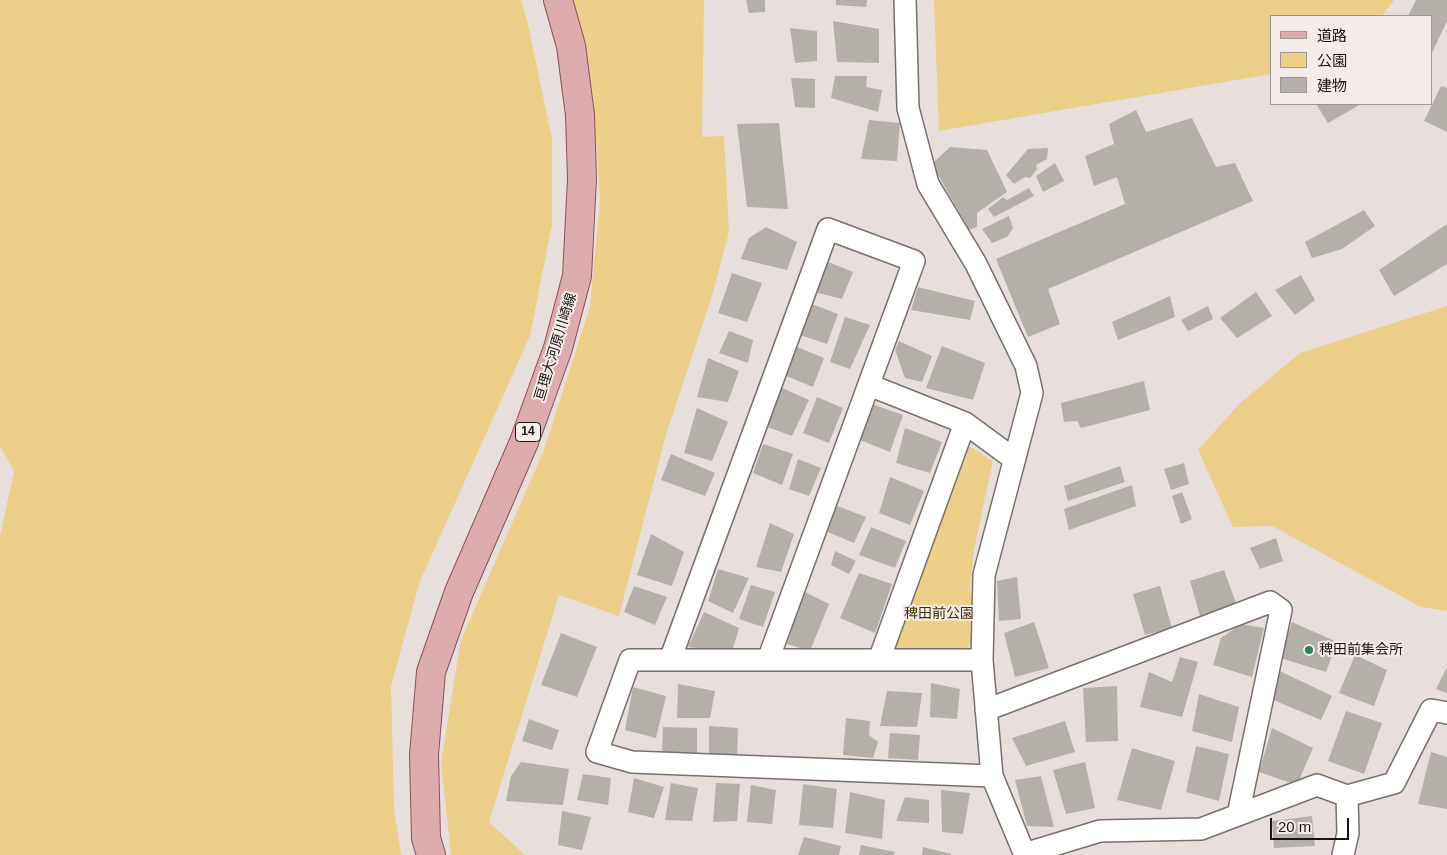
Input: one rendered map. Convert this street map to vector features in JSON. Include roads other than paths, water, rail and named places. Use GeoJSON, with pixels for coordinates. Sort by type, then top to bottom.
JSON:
{"type":"FeatureCollection","features":[{"type":"Feature","properties":{"kind":"main road","name":"亘理大河原川崎線"},"geometry":{"type":"LineString","coordinates":[[431,855],[426,838],[424,755],[431,672],[459,592],[524,442],[558,348],[577,276],[582,179],[580,115],[571,46],[558,0]]}},
{"type":"Feature","properties":{"kind":"street"},"geometry":{"type":"LineString","coordinates":[[905,0],[908,108],[928,184],[976,264],[1026,366],[1032,393],[984,575],[982,660],[992,776],[1025,855],[1100,831],[1202,829],[1317,785],[1347,796],[1394,783],[1431,710],[1447,712]]}},
{"type":"Feature","properties":{"kind":"street"},"geometry":{"type":"LineString","coordinates":[[670,660],[828,229],[914,261],[768,660]]}},
{"type":"Feature","properties":{"kind":"street"},"geometry":{"type":"LineString","coordinates":[[869,384],[965,423],[1014,459]]}},
{"type":"Feature","properties":{"kind":"street"},"geometry":{"type":"LineString","coordinates":[[879,660],[965,423]]}},
{"type":"Feature","properties":{"kind":"street"},"geometry":{"type":"LineString","coordinates":[[986,710],[1270,602],[1281,610],[1238,815]]}},
{"type":"Feature","properties":{"kind":"street"},"geometry":{"type":"LineString","coordinates":[[982,660],[630,660],[597,752],[632,762],[992,776]]}},
{"type":"Feature","properties":{"kind":"street"},"geometry":{"type":"LineString","coordinates":[[1343,855],[1348,833],[1347,796]]}},
{"type":"Feature","properties":{"kind":"place","name":"稗田前集会所"},"geometry":{"type":"Point","coordinates":[1309,650]}},
{"type":"Feature","properties":{"kind":"park label","name":"稗田前公園"},"geometry":{"type":"Point","coordinates":[939,614]}}]}
